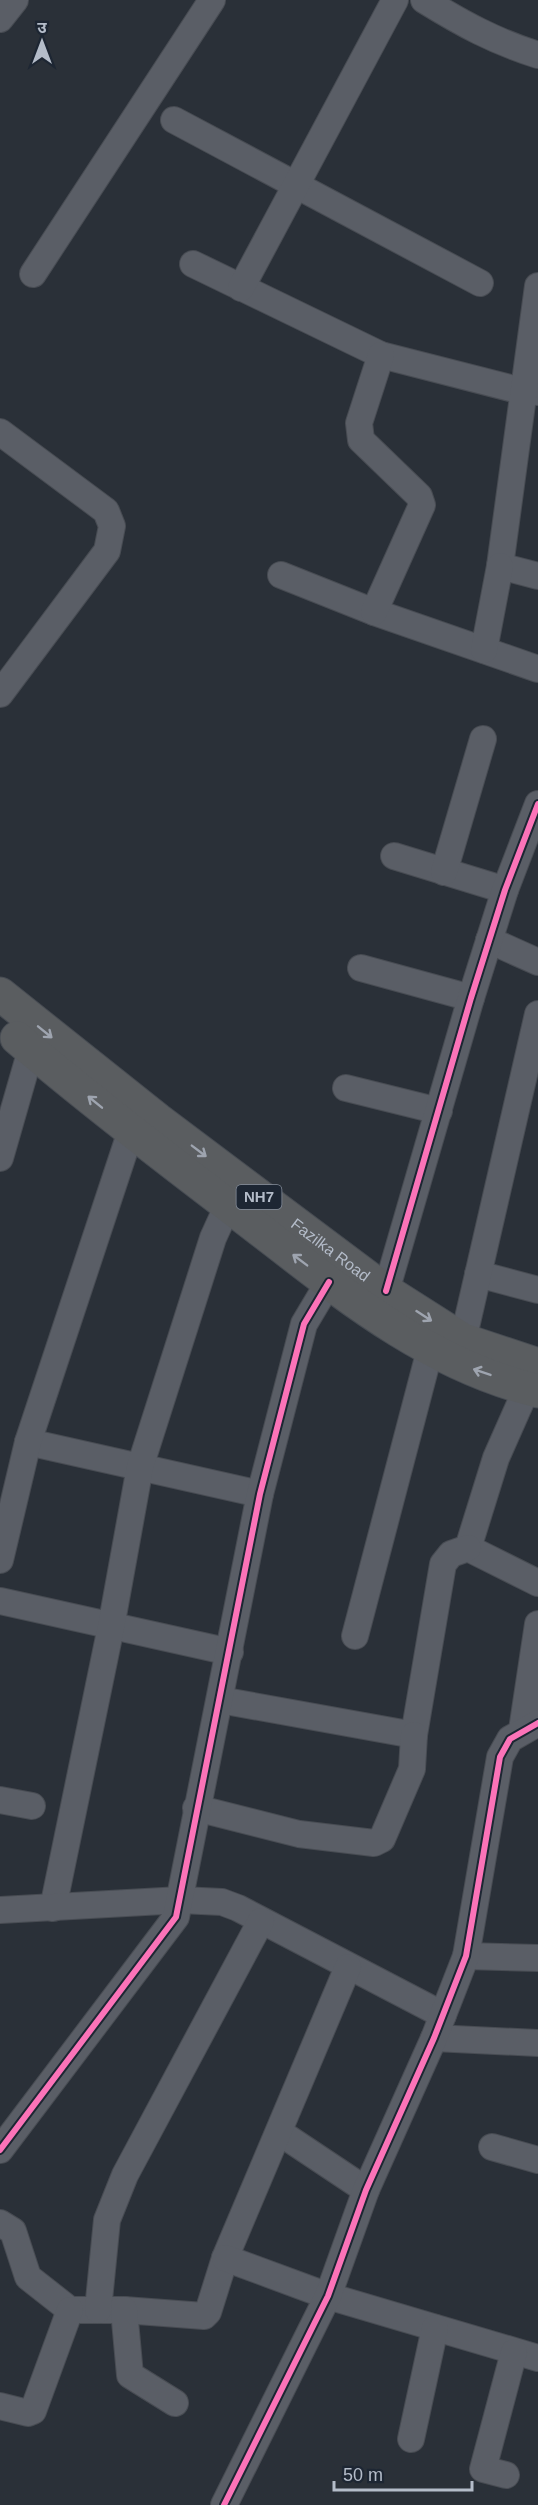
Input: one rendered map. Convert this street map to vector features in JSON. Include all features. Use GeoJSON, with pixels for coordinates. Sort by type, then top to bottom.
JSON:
{"type":"FeatureCollection","features":[{"type":"Feature","properties":{"kind":"highway","name":"Fazilka Road"},"geometry":{"type":"LineString","coordinates":[[0,994],[158,1120],[386,1291],[463,1340],[535,1373]]}},
{"type":"Feature","properties":{"kind":"highway","name":"Fazilka Road"},"geometry":{"type":"LineString","coordinates":[[0,1024],[131,1131],[329,1282],[400,1333],[453,1362],[535,1373]]}},
{"type":"Feature","properties":{"kind":"street"},"geometry":{"type":"LineString","coordinates":[[0,19],[15,0]]}},
{"type":"Feature","properties":{"kind":"street"},"geometry":{"type":"LineString","coordinates":[[33,274],[212,0]]}},
{"type":"Feature","properties":{"kind":"street"},"geometry":{"type":"LineString","coordinates":[[241,288],[395,0]]}},
{"type":"Feature","properties":{"kind":"street"},"geometry":{"type":"LineString","coordinates":[[424,0],[475,32],[498,43],[538,55]]}},
{"type":"Feature","properties":{"kind":"street"},"geometry":{"type":"LineString","coordinates":[[174,120],[480,283]]}},
{"type":"Feature","properties":{"kind":"street"},"geometry":{"type":"LineString","coordinates":[[194,264],[381,355],[530,391]]}},
{"type":"Feature","properties":{"kind":"street"},"geometry":{"type":"LineString","coordinates":[[484,650],[530,391],[538,286]]}},
{"type":"Feature","properties":{"kind":"street"},"geometry":{"type":"LineString","coordinates":[[374,612],[422,505],[419,496],[361,440],[360,423],[381,355]]}},
{"type":"Feature","properties":{"kind":"street"},"geometry":{"type":"LineString","coordinates":[[0,432],[106,512],[112,526],[107,551],[0,694]]}},
{"type":"Feature","properties":{"kind":"street"},"geometry":{"type":"LineString","coordinates":[[500,566],[538,576]]}},
{"type":"Feature","properties":{"kind":"street"},"geometry":{"type":"LineString","coordinates":[[281,575],[374,612],[538,669]]}},
{"type":"Feature","properties":{"kind":"street"},"geometry":{"type":"LineString","coordinates":[[444,872],[483,739]]}},
{"type":"Feature","properties":{"kind":"street"},"geometry":{"type":"LineString","coordinates":[[386,1291],[504,890],[538,804]]}},
{"type":"Feature","properties":{"kind":"street"},"geometry":{"type":"LineString","coordinates":[[394,856],[504,890]]}},
{"type":"Feature","properties":{"kind":"street"},"geometry":{"type":"LineString","coordinates":[[489,940],[538,962]]}},
{"type":"Feature","properties":{"kind":"street"},"geometry":{"type":"LineString","coordinates":[[361,968],[471,998]]}},
{"type":"Feature","properties":{"kind":"street"},"geometry":{"type":"LineString","coordinates":[[463,1340],[538,1014]]}},
{"type":"Feature","properties":{"kind":"street"},"geometry":{"type":"LineString","coordinates":[[0,1158],[31,1050]]}},
{"type":"Feature","properties":{"kind":"street"},"geometry":{"type":"LineString","coordinates":[[346,1088],[438,1111]]}},
{"type":"Feature","properties":{"kind":"street"},"geometry":{"type":"LineString","coordinates":[[0,1560],[28,1442],[131,1131]]}},
{"type":"Feature","properties":{"kind":"street"},"geometry":{"type":"LineString","coordinates":[[53,1908],[111,1627],[140,1467],[213,1238],[228,1205]]}},
{"type":"Feature","properties":{"kind":"street"},"geometry":{"type":"LineString","coordinates":[[478,1274],[538,1290]]}},
{"type":"Feature","properties":{"kind":"street"},"geometry":{"type":"LineString","coordinates":[[0,2150],[168,1931],[176,1917],[260,1494],[304,1324],[329,1282]]}},
{"type":"Feature","properties":{"kind":"street"},"geometry":{"type":"LineString","coordinates":[[356,1636],[430,1350]]}},
{"type":"Feature","properties":{"kind":"street"},"geometry":{"type":"LineString","coordinates":[[468,1548],[496,1458],[535,1373]]}},
{"type":"Feature","properties":{"kind":"street"},"geometry":{"type":"LineString","coordinates":[[28,1442],[260,1494]]}},
{"type":"Feature","properties":{"kind":"street"},"geometry":{"type":"LineString","coordinates":[[196,1808],[298,1834],[374,1843],[382,1839],[412,1769],[414,1735],[442,1564],[451,1554],[468,1548],[538,1583]]}},
{"type":"Feature","properties":{"kind":"street"},"geometry":{"type":"LineString","coordinates":[[0,1601],[230,1652]]}},
{"type":"Feature","properties":{"kind":"street"},"geometry":{"type":"LineString","coordinates":[[224,2505],[328,2296],[366,2190],[434,2038],[466,1956],[500,1757],[510,1739],[530,1727],[538,1624]]}},
{"type":"Feature","properties":{"kind":"street"},"geometry":{"type":"LineString","coordinates":[[220,1700],[414,1735]]}},
{"type":"Feature","properties":{"kind":"street"},"geometry":{"type":"LineString","coordinates":[[0,1800],[32,1806]]}},
{"type":"Feature","properties":{"kind":"street"},"geometry":{"type":"LineString","coordinates":[[0,1910],[181,1900],[222,1902],[238,1908],[348,1967],[443,2014]]}},
{"type":"Feature","properties":{"kind":"street"},"geometry":{"type":"LineString","coordinates":[[98,2310],[107,2220],[124,2175],[261,1922]]}},
{"type":"Feature","properties":{"kind":"street"},"geometry":{"type":"LineString","coordinates":[[466,1956],[538,1958]]}},
{"type":"Feature","properties":{"kind":"street"},"geometry":{"type":"LineString","coordinates":[[0,2223],[13,2231],[28,2277],[70,2310],[124,2310],[204,2316],[225,2258],[348,1967]]}},
{"type":"Feature","properties":{"kind":"street"},"geometry":{"type":"LineString","coordinates":[[434,2038],[538,2043]]}},
{"type":"Feature","properties":{"kind":"street"},"geometry":{"type":"LineString","coordinates":[[279,2132],[366,2190]]}},
{"type":"Feature","properties":{"kind":"street"},"geometry":{"type":"LineString","coordinates":[[492,2147],[538,2160]]}},
{"type":"Feature","properties":{"kind":"street"},"geometry":{"type":"LineString","coordinates":[[225,2258],[328,2296],[526,2355],[483,2469],[506,2475]]}},
{"type":"Feature","properties":{"kind":"street"},"geometry":{"type":"LineString","coordinates":[[0,2406],[28,2414],[33,2411],[70,2310]]}},
{"type":"Feature","properties":{"kind":"street"},"geometry":{"type":"LineString","coordinates":[[124,2310],[130,2375],[175,2403]]}},
{"type":"Feature","properties":{"kind":"street"},"geometry":{"type":"LineString","coordinates":[[411,2439],[435,2328]]}},
{"type":"Feature","properties":{"kind":"cycle path"},"geometry":{"type":"LineString","coordinates":[[386,1291],[471,998],[505,890],[538,804]]}},
{"type":"Feature","properties":{"kind":"cycle path"},"geometry":{"type":"LineString","coordinates":[[0,2150],[176,1917],[260,1494],[304,1324],[329,1282]]}},
{"type":"Feature","properties":{"kind":"cycle path"},"geometry":{"type":"LineString","coordinates":[[224,2505],[328,2296],[366,2190],[434,2038],[466,1956],[500,1757],[510,1739],[538,1723]]}}]}
